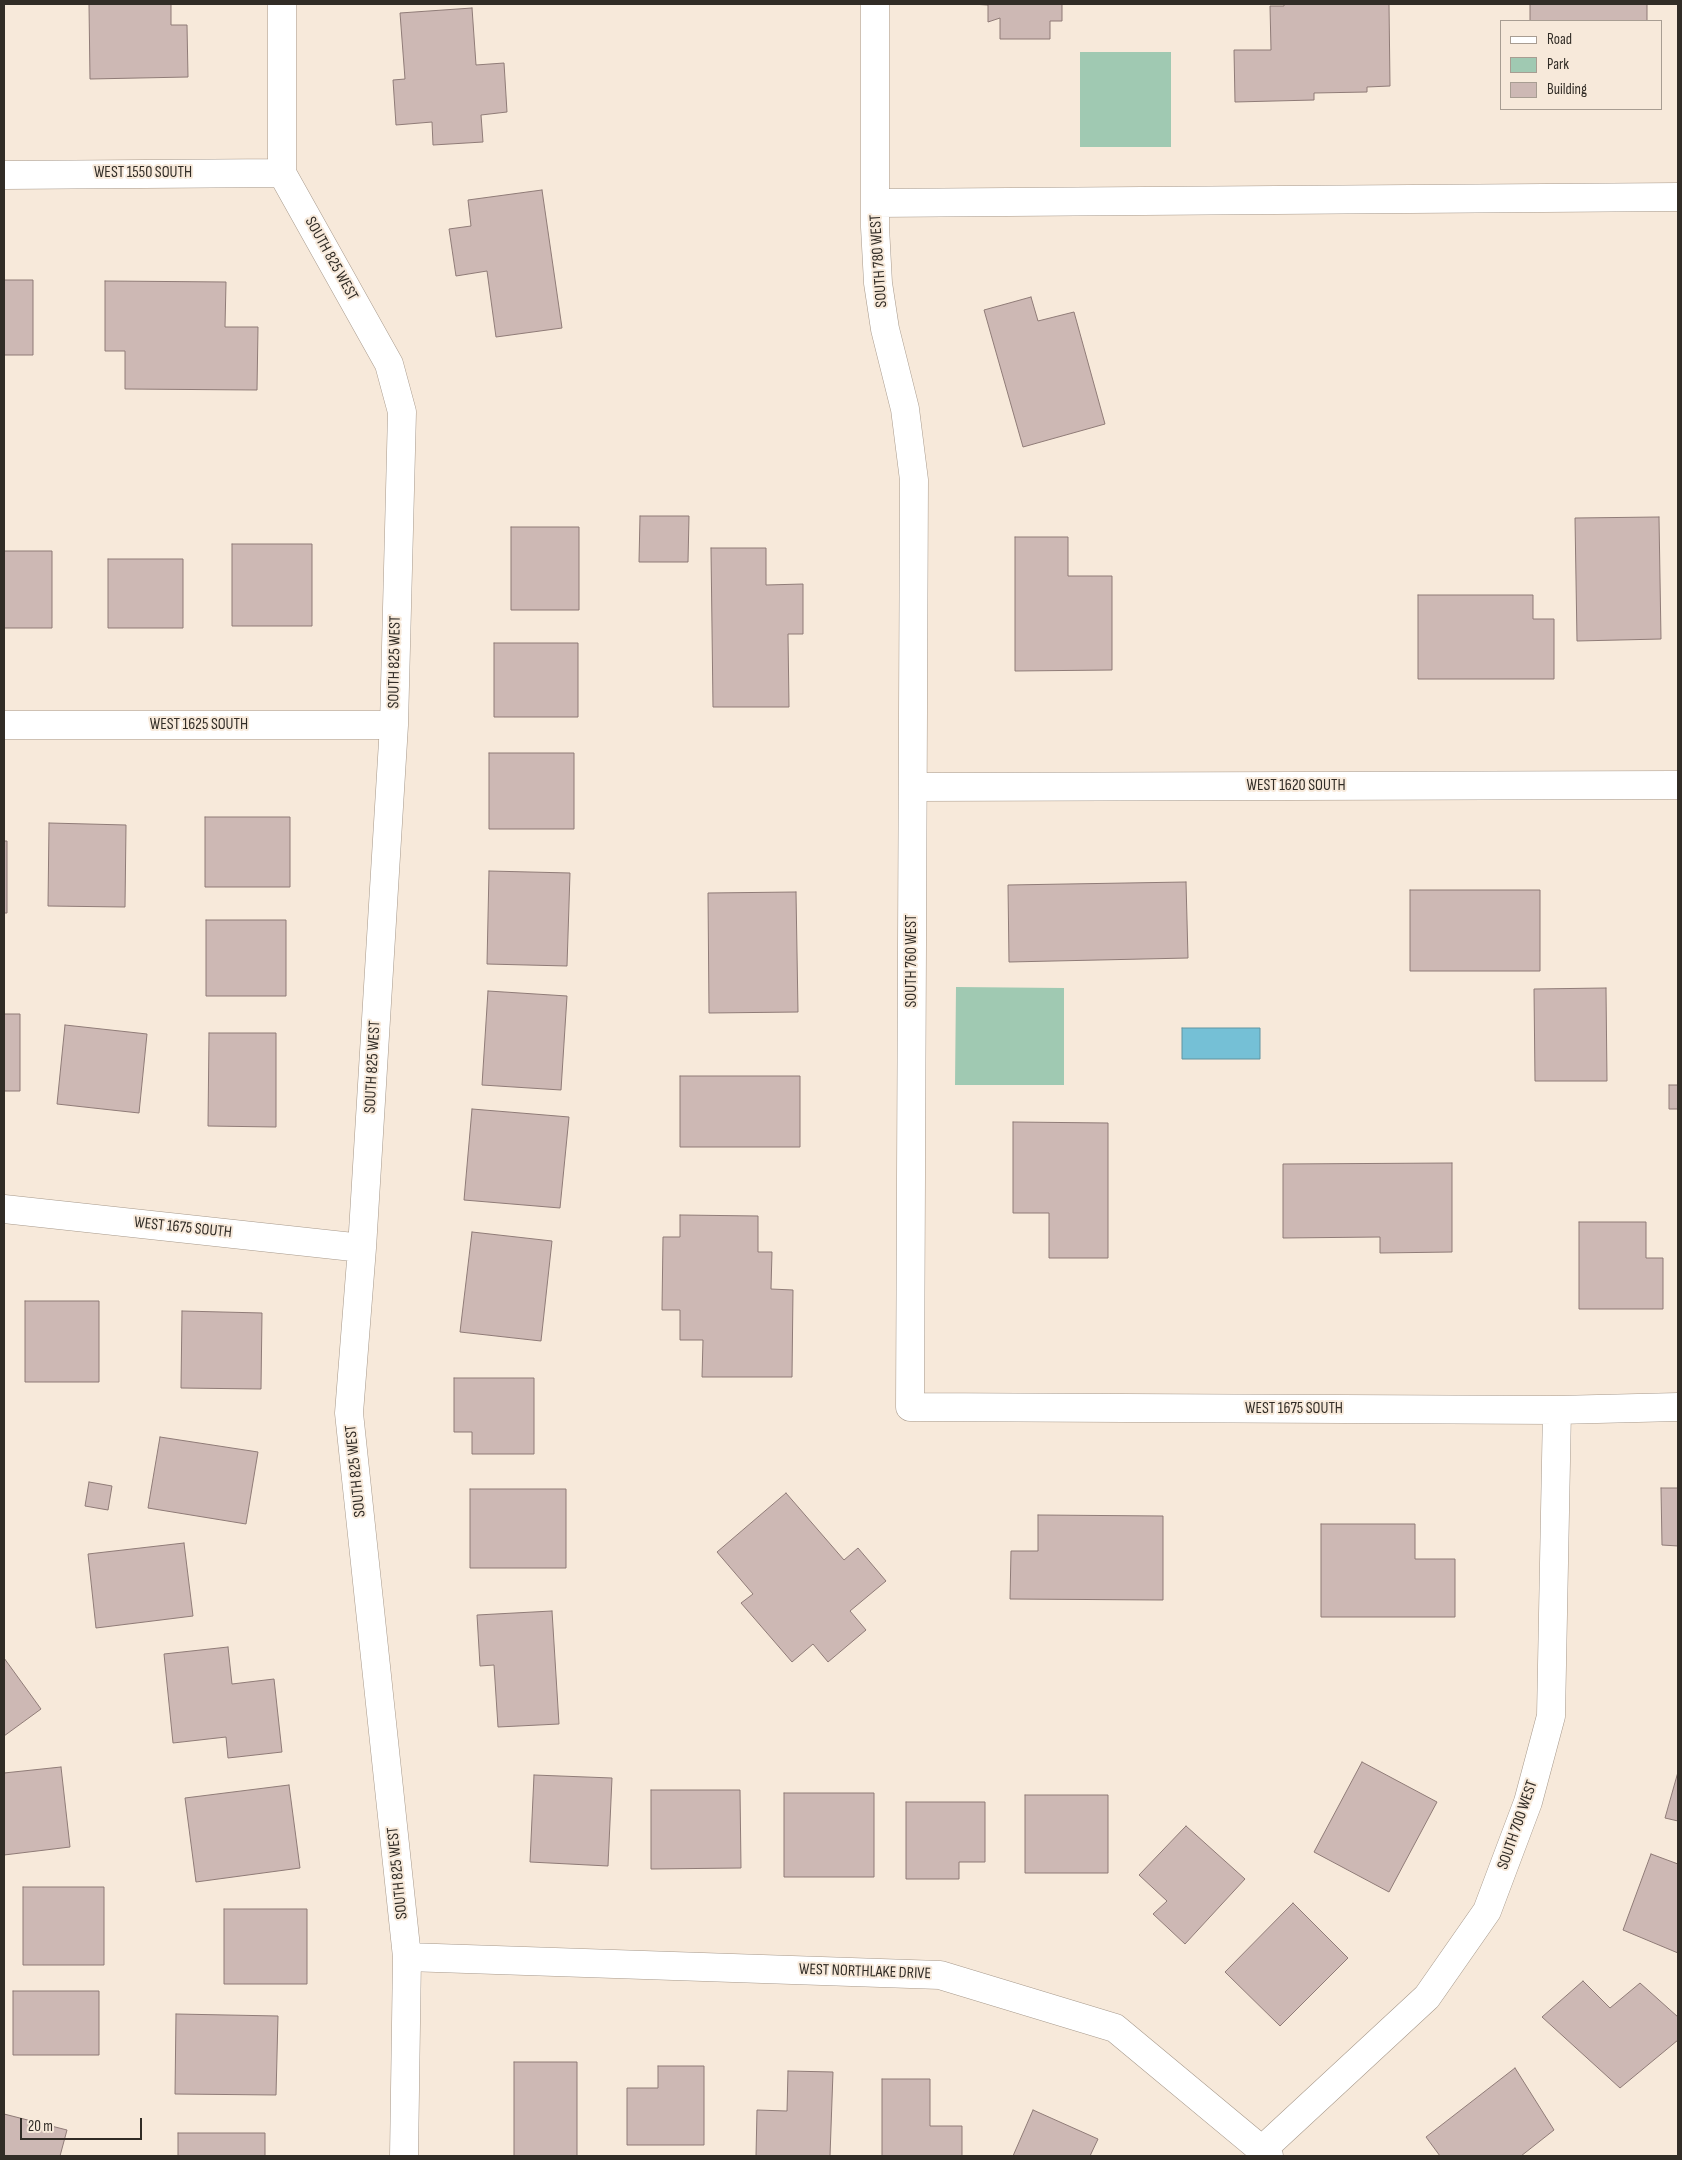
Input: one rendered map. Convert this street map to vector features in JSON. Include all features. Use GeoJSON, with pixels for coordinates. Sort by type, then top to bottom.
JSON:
{"type":"FeatureCollection","features":[{"type":"Feature","properties":{"kind":"street","name":"SOUTH 825 WEST"},"geometry":{"type":"LineString","coordinates":[[282,4],[282,172],[389,364],[402,412],[394,725],[362,1248],[349,1413],[407,1957],[404,2156]]}},
{"type":"Feature","properties":{"kind":"street","name":"SOUTH 780 WEST"},"geometry":{"type":"LineString","coordinates":[[875,4],[875,202],[878,283],[885,329],[911,445],[914,515]]}},
{"type":"Feature","properties":{"kind":"street","name":"WEST 1550 SOUTH"},"geometry":{"type":"LineString","coordinates":[[4,175],[282,172]]}},
{"type":"Feature","properties":{"kind":"street"},"geometry":{"type":"LineString","coordinates":[[875,202],[1678,197]]}},
{"type":"Feature","properties":{"kind":"street","name":"SOUTH 760 WEST"},"geometry":{"type":"LineString","coordinates":[[910,1407],[914,515]]}},
{"type":"Feature","properties":{"kind":"street","name":"WEST 1625 SOUTH"},"geometry":{"type":"LineString","coordinates":[[4,725],[394,725]]}},
{"type":"Feature","properties":{"kind":"street","name":"WEST 1620 SOUTH"},"geometry":{"type":"LineString","coordinates":[[913,786],[1678,785]]}},
{"type":"Feature","properties":{"kind":"street","name":"WEST 1675 SOUTH"},"geometry":{"type":"LineString","coordinates":[[4,1209],[362,1248]]}},
{"type":"Feature","properties":{"kind":"street","name":"WEST 1675 SOUTH"},"geometry":{"type":"LineString","coordinates":[[910,1407],[1557,1410],[1678,1407]]}},
{"type":"Feature","properties":{"kind":"street","name":"SOUTH 700 WEST"},"geometry":{"type":"LineString","coordinates":[[1266,2153],[1427,1998],[1487,1911],[1528,1802],[1551,1716],[1557,1410]]}},
{"type":"Feature","properties":{"kind":"street","name":"WEST NORTHLAKE DRIVE"},"geometry":{"type":"LineString","coordinates":[[407,1957],[940,1975],[1115,2028],[1266,2153]]}},
{"type":"Feature","properties":{"kind":"green space"},"geometry":{"type":"Polygon","coordinates":[[[1080,52],[1171,52],[1171,147],[1080,147],[1080,52]]]}},
{"type":"Feature","properties":{"kind":"green space"},"geometry":{"type":"Polygon","coordinates":[[[956,987],[1064,988],[1064,1085],[955,1085],[956,987]]]}},
{"type":"Feature","properties":{"kind":"water"},"geometry":{"type":"Polygon","coordinates":[[[1182,1028],[1260,1028],[1260,1059],[1182,1059],[1182,1028]]]}},
{"type":"Feature","properties":{"kind":"building"},"geometry":{"type":"Polygon","coordinates":[[[89,4],[171,4],[171,25],[187,25],[188,77],[90,79],[89,4]]]}},
{"type":"Feature","properties":{"kind":"building"},"geometry":{"type":"Polygon","coordinates":[[[971,4],[1062,4],[1062,21],[1050,21],[1050,39],[1000,39],[1000,18],[988,22],[988,5],[971,4]]]}},
{"type":"Feature","properties":{"kind":"building"},"geometry":{"type":"Polygon","coordinates":[[[1284,4],[1389,4],[1390,86],[1367,87],[1367,92],[1314,93],[1314,100],[1235,102],[1234,50],[1271,50],[1270,6],[1284,6],[1284,4]]]}},
{"type":"Feature","properties":{"kind":"building"},"geometry":{"type":"Polygon","coordinates":[[[1530,4],[1647,4],[1647,20],[1530,20],[1530,4]]]}},
{"type":"Feature","properties":{"kind":"building"},"geometry":{"type":"Polygon","coordinates":[[[472,8],[476,65],[504,63],[507,112],[481,115],[483,142],[433,145],[432,122],[396,125],[393,80],[405,79],[400,13],[472,8]]]}},
{"type":"Feature","properties":{"kind":"building"},"geometry":{"type":"Polygon","coordinates":[[[542,190],[562,328],[496,337],[487,271],[456,276],[449,229],[471,226],[468,200],[542,190]]]}},
{"type":"Feature","properties":{"kind":"building"},"geometry":{"type":"Polygon","coordinates":[[[4,280],[33,280],[33,355],[4,355],[4,280]]]}},
{"type":"Feature","properties":{"kind":"building"},"geometry":{"type":"Polygon","coordinates":[[[105,281],[226,282],[225,327],[258,327],[257,390],[125,389],[125,351],[105,351],[105,281]]]}},
{"type":"Feature","properties":{"kind":"building"},"geometry":{"type":"Polygon","coordinates":[[[1031,297],[1038,321],[1074,312],[1105,424],[1023,447],[984,310],[1031,297]]]}},
{"type":"Feature","properties":{"kind":"building"},"geometry":{"type":"Polygon","coordinates":[[[640,516],[689,516],[688,562],[639,562],[640,516]]]}},
{"type":"Feature","properties":{"kind":"building"},"geometry":{"type":"Polygon","coordinates":[[[1659,517],[1661,639],[1577,641],[1575,518],[1659,517]]]}},
{"type":"Feature","properties":{"kind":"building"},"geometry":{"type":"Polygon","coordinates":[[[511,527],[579,527],[579,610],[511,610],[511,527]]]}},
{"type":"Feature","properties":{"kind":"building"},"geometry":{"type":"Polygon","coordinates":[[[1015,537],[1068,537],[1068,576],[1112,576],[1112,670],[1015,671],[1015,537]]]}},
{"type":"Feature","properties":{"kind":"building"},"geometry":{"type":"Polygon","coordinates":[[[232,544],[312,544],[312,626],[232,626],[232,544]]]}},
{"type":"Feature","properties":{"kind":"building"},"geometry":{"type":"Polygon","coordinates":[[[711,548],[766,548],[766,585],[803,584],[803,634],[788,634],[789,707],[713,707],[711,548]]]}},
{"type":"Feature","properties":{"kind":"building"},"geometry":{"type":"Polygon","coordinates":[[[4,551],[52,551],[52,628],[4,628],[4,551]]]}},
{"type":"Feature","properties":{"kind":"building"},"geometry":{"type":"Polygon","coordinates":[[[108,559],[183,559],[183,628],[108,628],[108,559]]]}},
{"type":"Feature","properties":{"kind":"building"},"geometry":{"type":"Polygon","coordinates":[[[1418,595],[1533,595],[1533,619],[1554,619],[1554,679],[1418,679],[1418,595]]]}},
{"type":"Feature","properties":{"kind":"building"},"geometry":{"type":"Polygon","coordinates":[[[494,643],[578,643],[578,717],[494,717],[494,643]]]}},
{"type":"Feature","properties":{"kind":"building"},"geometry":{"type":"Polygon","coordinates":[[[489,753],[574,753],[574,829],[489,829],[489,753]]]}},
{"type":"Feature","properties":{"kind":"building"},"geometry":{"type":"Polygon","coordinates":[[[205,817],[290,817],[290,887],[205,887],[205,817]]]}},
{"type":"Feature","properties":{"kind":"building"},"geometry":{"type":"Polygon","coordinates":[[[49,823],[126,825],[125,907],[48,906],[49,823]]]}},
{"type":"Feature","properties":{"kind":"building"},"geometry":{"type":"Polygon","coordinates":[[[4,841],[7,841],[7,913],[4,913],[4,841]]]}},
{"type":"Feature","properties":{"kind":"building"},"geometry":{"type":"Polygon","coordinates":[[[489,871],[570,873],[567,966],[487,964],[489,871]]]}},
{"type":"Feature","properties":{"kind":"building"},"geometry":{"type":"Polygon","coordinates":[[[1186,882],[1188,958],[1009,962],[1008,885],[1186,882]]]}},
{"type":"Feature","properties":{"kind":"building"},"geometry":{"type":"Polygon","coordinates":[[[1410,890],[1540,890],[1540,971],[1410,971],[1410,890]]]}},
{"type":"Feature","properties":{"kind":"building"},"geometry":{"type":"Polygon","coordinates":[[[796,892],[798,1012],[709,1013],[708,893],[796,892]]]}},
{"type":"Feature","properties":{"kind":"building"},"geometry":{"type":"Polygon","coordinates":[[[206,920],[286,920],[286,996],[206,996],[206,920]]]}},
{"type":"Feature","properties":{"kind":"building"},"geometry":{"type":"Polygon","coordinates":[[[1606,988],[1607,1081],[1535,1081],[1534,989],[1606,988]]]}},
{"type":"Feature","properties":{"kind":"building"},"geometry":{"type":"Polygon","coordinates":[[[488,991],[567,996],[561,1090],[482,1085],[488,991]]]}},
{"type":"Feature","properties":{"kind":"building"},"geometry":{"type":"Polygon","coordinates":[[[4,1014],[20,1014],[20,1091],[4,1091],[4,1014]]]}},
{"type":"Feature","properties":{"kind":"building"},"geometry":{"type":"Polygon","coordinates":[[[65,1025],[147,1034],[139,1113],[57,1104],[65,1025]]]}},
{"type":"Feature","properties":{"kind":"building"},"geometry":{"type":"Polygon","coordinates":[[[209,1033],[276,1033],[276,1127],[208,1126],[209,1033]]]}},
{"type":"Feature","properties":{"kind":"building"},"geometry":{"type":"Polygon","coordinates":[[[680,1076],[800,1076],[800,1147],[680,1147],[680,1076]]]}},
{"type":"Feature","properties":{"kind":"building"},"geometry":{"type":"Polygon","coordinates":[[[1669,1085],[1678,1085],[1678,1109],[1669,1109],[1669,1085]]]}},
{"type":"Feature","properties":{"kind":"building"},"geometry":{"type":"Polygon","coordinates":[[[472,1109],[569,1117],[560,1208],[464,1200],[472,1109]]]}},
{"type":"Feature","properties":{"kind":"building"},"geometry":{"type":"Polygon","coordinates":[[[1013,1122],[1108,1123],[1108,1258],[1049,1258],[1049,1213],[1013,1213],[1013,1122]]]}},
{"type":"Feature","properties":{"kind":"building"},"geometry":{"type":"Polygon","coordinates":[[[1452,1163],[1452,1252],[1380,1253],[1380,1237],[1283,1238],[1283,1164],[1452,1163]]]}},
{"type":"Feature","properties":{"kind":"building"},"geometry":{"type":"Polygon","coordinates":[[[680,1215],[758,1216],[758,1252],[772,1252],[771,1289],[793,1290],[792,1377],[702,1377],[703,1340],[680,1340],[680,1310],[662,1310],[663,1237],[680,1237],[680,1215]]]}},
{"type":"Feature","properties":{"kind":"building"},"geometry":{"type":"Polygon","coordinates":[[[1579,1222],[1646,1222],[1646,1258],[1663,1258],[1663,1309],[1579,1309],[1579,1222]]]}},
{"type":"Feature","properties":{"kind":"building"},"geometry":{"type":"Polygon","coordinates":[[[472,1232],[552,1241],[541,1341],[460,1332],[472,1232]]]}},
{"type":"Feature","properties":{"kind":"building"},"geometry":{"type":"Polygon","coordinates":[[[25,1301],[99,1301],[99,1382],[25,1382],[25,1301]]]}},
{"type":"Feature","properties":{"kind":"building"},"geometry":{"type":"Polygon","coordinates":[[[182,1311],[262,1313],[261,1389],[181,1388],[182,1311]]]}},
{"type":"Feature","properties":{"kind":"building"},"geometry":{"type":"Polygon","coordinates":[[[454,1378],[534,1378],[534,1454],[472,1454],[472,1432],[454,1432],[454,1378]]]}},
{"type":"Feature","properties":{"kind":"building"},"geometry":{"type":"Polygon","coordinates":[[[160,1437],[258,1452],[246,1524],[148,1508],[160,1437]]]}},
{"type":"Feature","properties":{"kind":"building"},"geometry":{"type":"Polygon","coordinates":[[[89,1482],[112,1486],[108,1510],[85,1506],[89,1482]]]}},
{"type":"Feature","properties":{"kind":"building"},"geometry":{"type":"Polygon","coordinates":[[[1661,1488],[1678,1488],[1678,1546],[1662,1545],[1661,1488]]]}},
{"type":"Feature","properties":{"kind":"building"},"geometry":{"type":"Polygon","coordinates":[[[470,1489],[566,1489],[566,1568],[470,1568],[470,1489]]]}},
{"type":"Feature","properties":{"kind":"building"},"geometry":{"type":"Polygon","coordinates":[[[786,1493],[844,1560],[858,1548],[886,1581],[850,1611],[866,1630],[828,1662],[813,1644],[792,1662],[741,1603],[753,1594],[717,1552],[786,1493]]]}},
{"type":"Feature","properties":{"kind":"building"},"geometry":{"type":"Polygon","coordinates":[[[1038,1515],[1163,1516],[1163,1600],[1010,1599],[1011,1551],[1038,1551],[1038,1515]]]}},
{"type":"Feature","properties":{"kind":"building"},"geometry":{"type":"Polygon","coordinates":[[[1321,1524],[1415,1524],[1415,1559],[1455,1559],[1455,1617],[1321,1617],[1321,1524]]]}},
{"type":"Feature","properties":{"kind":"building"},"geometry":{"type":"Polygon","coordinates":[[[184,1543],[193,1616],[96,1628],[88,1554],[184,1543]]]}},
{"type":"Feature","properties":{"kind":"building"},"geometry":{"type":"Polygon","coordinates":[[[552,1611],[559,1724],[498,1727],[494,1665],[480,1666],[477,1615],[552,1611]]]}},
{"type":"Feature","properties":{"kind":"building"},"geometry":{"type":"Polygon","coordinates":[[[228,1647],[232,1684],[274,1679],[282,1752],[228,1758],[226,1737],[173,1743],[164,1654],[228,1647]]]}},
{"type":"Feature","properties":{"kind":"building"},"geometry":{"type":"Polygon","coordinates":[[[4,1658],[41,1709],[4,1736],[4,1658]]]}},
{"type":"Feature","properties":{"kind":"building"},"geometry":{"type":"Polygon","coordinates":[[[1362,1762],[1437,1802],[1389,1892],[1314,1852],[1362,1762]]]}},
{"type":"Feature","properties":{"kind":"building"},"geometry":{"type":"Polygon","coordinates":[[[61,1767],[70,1847],[4,1855],[4,1773],[61,1767]]]}},
{"type":"Feature","properties":{"kind":"building"},"geometry":{"type":"Polygon","coordinates":[[[1678,1772],[1678,1821],[1665,1818],[1678,1772]]]}},
{"type":"Feature","properties":{"kind":"building"},"geometry":{"type":"Polygon","coordinates":[[[534,1775],[612,1778],[608,1866],[530,1862],[534,1775]]]}},
{"type":"Feature","properties":{"kind":"building"},"geometry":{"type":"Polygon","coordinates":[[[289,1785],[300,1868],[196,1882],[185,1798],[289,1785]]]}},
{"type":"Feature","properties":{"kind":"building"},"geometry":{"type":"Polygon","coordinates":[[[651,1790],[740,1790],[741,1868],[651,1869],[651,1790]]]}},
{"type":"Feature","properties":{"kind":"building"},"geometry":{"type":"Polygon","coordinates":[[[784,1793],[874,1793],[874,1877],[784,1877],[784,1793]]]}},
{"type":"Feature","properties":{"kind":"building"},"geometry":{"type":"Polygon","coordinates":[[[1025,1795],[1108,1795],[1108,1873],[1025,1873],[1025,1795]]]}},
{"type":"Feature","properties":{"kind":"building"},"geometry":{"type":"Polygon","coordinates":[[[906,1802],[985,1802],[985,1862],[959,1862],[959,1879],[906,1879],[906,1802]]]}},
{"type":"Feature","properties":{"kind":"building"},"geometry":{"type":"Polygon","coordinates":[[[1186,1826],[1245,1879],[1185,1944],[1153,1914],[1167,1901],[1139,1875],[1186,1826]]]}},
{"type":"Feature","properties":{"kind":"building"},"geometry":{"type":"Polygon","coordinates":[[[1651,1854],[1678,1864],[1678,1953],[1623,1930],[1651,1854]]]}},
{"type":"Feature","properties":{"kind":"building"},"geometry":{"type":"Polygon","coordinates":[[[23,1887],[104,1887],[104,1965],[23,1965],[23,1887]]]}},
{"type":"Feature","properties":{"kind":"building"},"geometry":{"type":"Polygon","coordinates":[[[1293,1903],[1348,1958],[1280,2026],[1225,1972],[1293,1903]]]}},
{"type":"Feature","properties":{"kind":"building"},"geometry":{"type":"Polygon","coordinates":[[[224,1909],[307,1909],[307,1984],[224,1984],[224,1909]]]}},
{"type":"Feature","properties":{"kind":"building"},"geometry":{"type":"Polygon","coordinates":[[[1583,1981],[1610,2008],[1640,1983],[1678,2017],[1678,2040],[1620,2088],[1542,2017],[1583,1981]]]}},
{"type":"Feature","properties":{"kind":"building"},"geometry":{"type":"Polygon","coordinates":[[[13,1991],[99,1991],[99,2055],[13,2055],[13,1991]]]}},
{"type":"Feature","properties":{"kind":"building"},"geometry":{"type":"Polygon","coordinates":[[[176,2014],[278,2016],[276,2095],[175,2094],[176,2014]]]}},
{"type":"Feature","properties":{"kind":"building"},"geometry":{"type":"Polygon","coordinates":[[[514,2062],[577,2062],[577,2156],[514,2156],[514,2062]]]}},
{"type":"Feature","properties":{"kind":"building"},"geometry":{"type":"Polygon","coordinates":[[[658,2066],[704,2066],[704,2145],[627,2145],[627,2088],[658,2088],[658,2066]]]}},
{"type":"Feature","properties":{"kind":"building"},"geometry":{"type":"Polygon","coordinates":[[[1515,2068],[1554,2130],[1521,2156],[1440,2156],[1426,2137],[1515,2068]]]}},
{"type":"Feature","properties":{"kind":"building"},"geometry":{"type":"Polygon","coordinates":[[[788,2071],[833,2072],[830,2156],[756,2156],[757,2110],[787,2111],[788,2071]]]}},
{"type":"Feature","properties":{"kind":"building"},"geometry":{"type":"Polygon","coordinates":[[[882,2079],[930,2079],[930,2126],[962,2126],[962,2156],[882,2156],[882,2079]]]}},
{"type":"Feature","properties":{"kind":"building"},"geometry":{"type":"Polygon","coordinates":[[[1033,2110],[1098,2139],[1090,2156],[1013,2156],[1033,2110]]]}},
{"type":"Feature","properties":{"kind":"building"},"geometry":{"type":"Polygon","coordinates":[[[4,2114],[67,2130],[60,2156],[4,2156],[4,2114]]]}},
{"type":"Feature","properties":{"kind":"building"},"geometry":{"type":"Polygon","coordinates":[[[178,2133],[265,2133],[265,2156],[178,2156],[178,2133]]]}}]}
